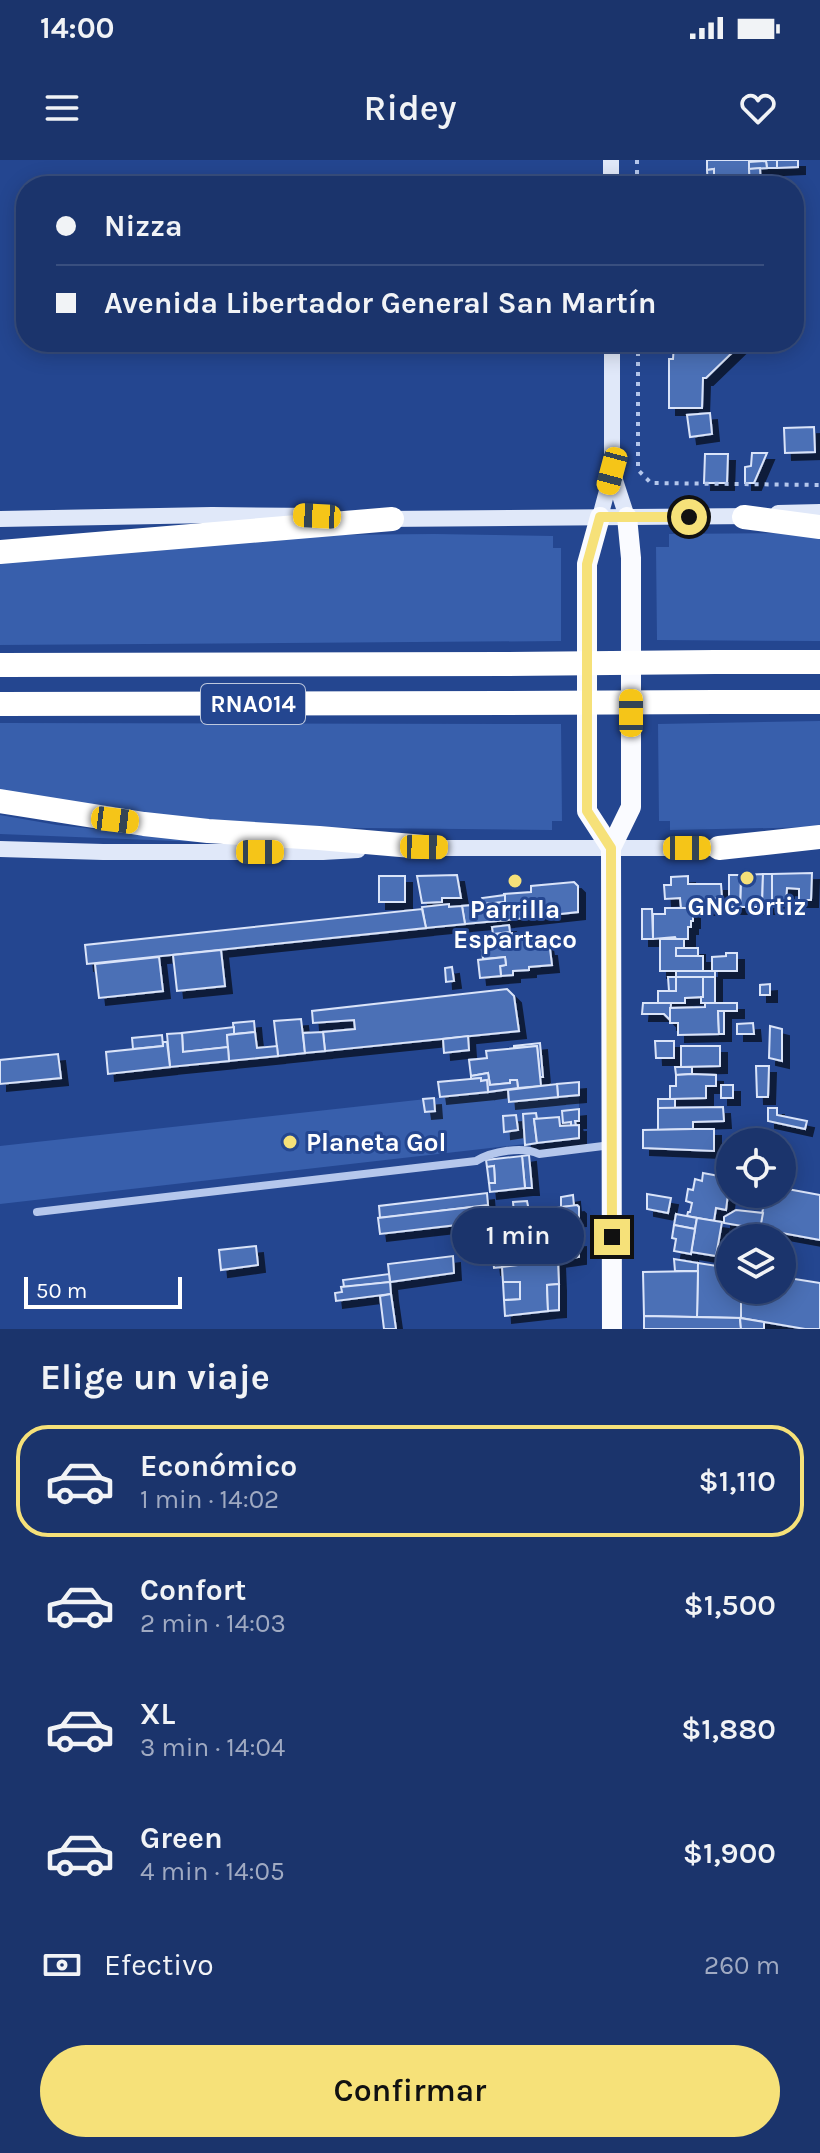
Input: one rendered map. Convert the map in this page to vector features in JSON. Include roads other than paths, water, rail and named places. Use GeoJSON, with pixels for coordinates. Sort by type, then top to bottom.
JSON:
{"type":"FeatureCollection","features":[{"type":"Feature","properties":{"kind":"highway"},"geometry":{"type":"LineString","coordinates":[[744,517],[820,527]]}},
{"type":"Feature","properties":{"kind":"highway"},"geometry":{"type":"LineString","coordinates":[[0,552],[392,519]]}},
{"type":"Feature","properties":{"kind":"highway","name":"RNA014"},"geometry":{"type":"LineString","coordinates":[[0,665],[820,662]]}},
{"type":"Feature","properties":{"kind":"highway","name":"RNA014"},"geometry":{"type":"LineString","coordinates":[[0,704],[820,702]]}},
{"type":"Feature","properties":{"kind":"highway"},"geometry":{"type":"LineString","coordinates":[[0,801],[195,830],[424,847]]}},
{"type":"Feature","properties":{"kind":"highway"},"geometry":{"type":"LineString","coordinates":[[719,848],[820,837]]}},
{"type":"Feature","properties":{"kind":"main road"},"geometry":{"type":"LineString","coordinates":[[600,517],[587,564],[587,811],[611,848]]}},
{"type":"Feature","properties":{"kind":"main road"},"geometry":{"type":"LineString","coordinates":[[612,1329],[611,848],[631,807],[631,558],[627,517]]}},
{"type":"Feature","properties":{"kind":"street"},"geometry":{"type":"LineString","coordinates":[[600,517],[612,471],[612,352]]}},
{"type":"Feature","properties":{"kind":"street"},"geometry":{"type":"LineString","coordinates":[[612,471],[627,517]]}},
{"type":"Feature","properties":{"kind":"street"},"geometry":{"type":"LineString","coordinates":[[0,519],[292,514],[392,519],[744,517],[820,512]]}},
{"type":"Feature","properties":{"kind":"street"},"geometry":{"type":"LineString","coordinates":[[0,849],[103,852],[323,852],[424,847],[820,849]]}},
{"type":"Feature","properties":{"kind":"street"},"geometry":{"type":"LineString","coordinates":[[37,1212],[476,1161],[486,1154],[530,1149],[539,1154],[611,1145]]}},
{"type":"Feature","properties":{"kind":"place","name":"GNC Ortiz"},"geometry":{"type":"Point","coordinates":[747,878]}},
{"type":"Feature","properties":{"kind":"place","name":"Parrilla Espartaco"},"geometry":{"type":"Point","coordinates":[515,881]}},
{"type":"Feature","properties":{"kind":"place","name":"Planeta Gol"},"geometry":{"type":"Point","coordinates":[290,1142]}}]}
